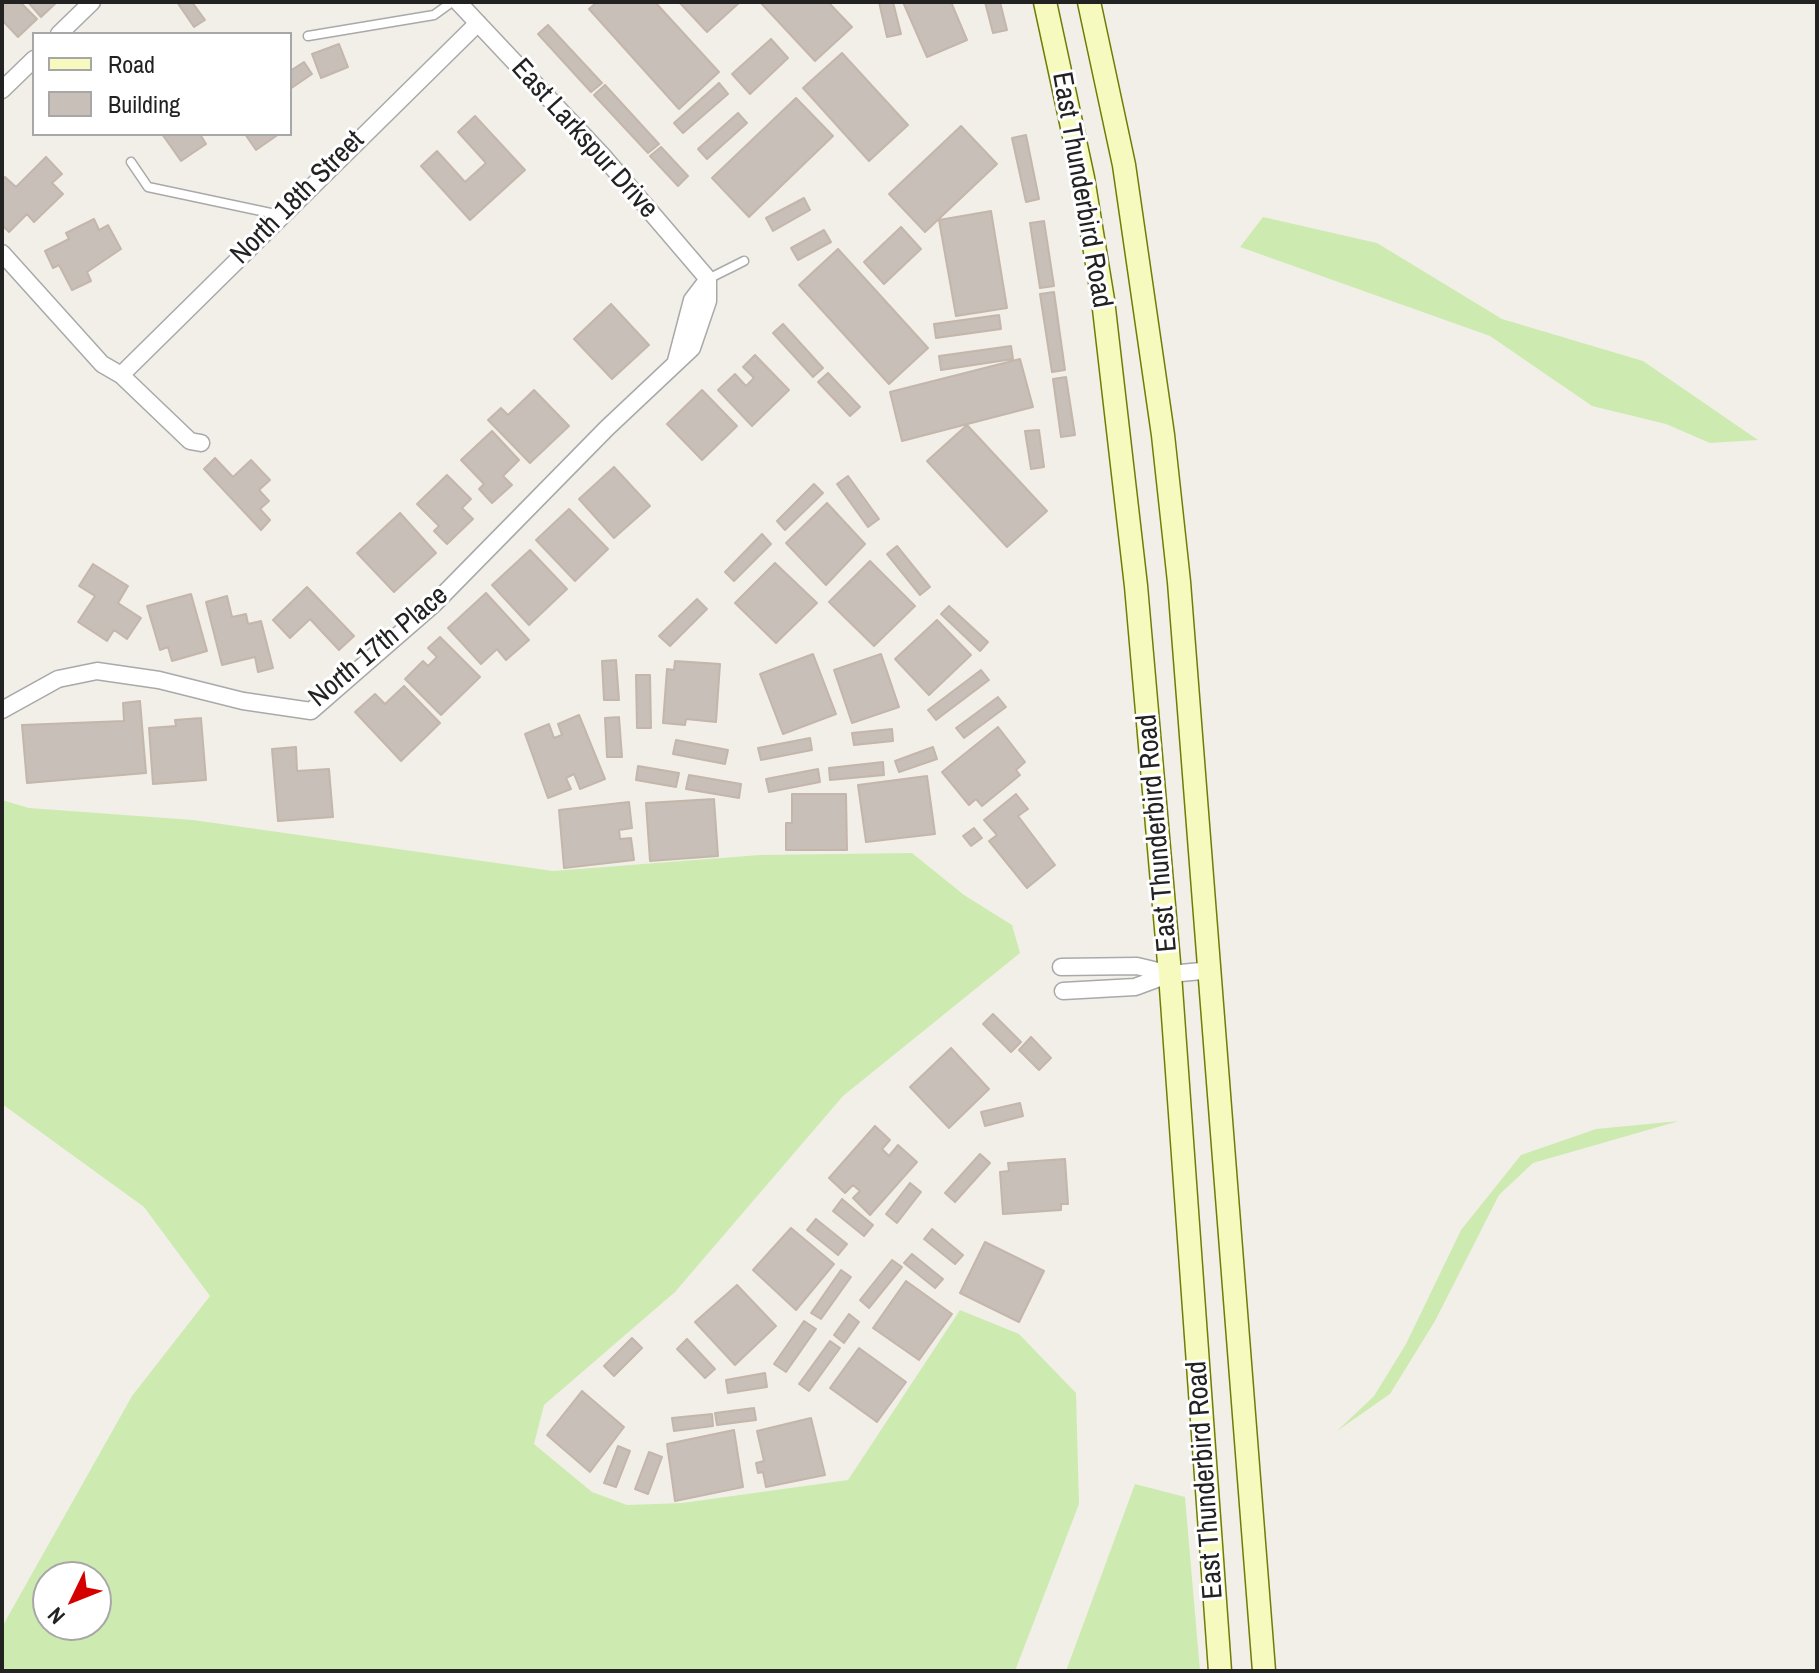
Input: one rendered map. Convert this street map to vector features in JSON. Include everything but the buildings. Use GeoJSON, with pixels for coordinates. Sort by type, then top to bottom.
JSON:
{"type":"FeatureCollection","features":[{"type":"Feature","properties":{"kind":"main road","name":"East Thunderbird Road"},"geometry":{"type":"LineString","coordinates":[[1045,2],[1083,178],[1103,300],[1136,586],[1170,974],[1220,1671]]}},
{"type":"Feature","properties":{"kind":"main road","name":"East Thunderbird Road"},"geometry":{"type":"LineString","coordinates":[[1089,2],[1124,165],[1163,435],[1212,970],[1264,1671]]}},
{"type":"Feature","properties":{"kind":"street"},"geometry":{"type":"LineString","coordinates":[[61,32],[92,2]]}},
{"type":"Feature","properties":{"kind":"street","name":"East Larkspur Drive"},"geometry":{"type":"LineString","coordinates":[[462,4],[602,155],[708,279]]}},
{"type":"Feature","properties":{"kind":"street","name":"North 18th Street"},"geometry":{"type":"LineString","coordinates":[[121,375],[478,23]]}},
{"type":"Feature","properties":{"kind":"street"},"geometry":{"type":"LineString","coordinates":[[2,90],[32,61]]}},
{"type":"Feature","properties":{"kind":"street"},"geometry":{"type":"LineString","coordinates":[[2,253],[102,364],[121,375],[190,441],[201,443]]}},
{"type":"Feature","properties":{"kind":"street","name":"North 17th Place"},"geometry":{"type":"LineString","coordinates":[[2,710],[58,679],[97,671],[159,680],[243,701],[311,711],[434,604],[676,361],[692,300],[708,279]]}},
{"type":"Feature","properties":{"kind":"street"},"geometry":{"type":"LineString","coordinates":[[1061,967],[1137,966],[1170,974]]}},
{"type":"Feature","properties":{"kind":"street"},"geometry":{"type":"LineString","coordinates":[[1063,991],[1135,987],[1170,974],[1212,970]]}},
{"type":"Feature","properties":{"kind":"lane"},"geometry":{"type":"LineString","coordinates":[[308,36],[434,15],[462,4]]}},
{"type":"Feature","properties":{"kind":"lane"},"geometry":{"type":"LineString","coordinates":[[131,162],[148,187],[280,215]]}},
{"type":"Feature","properties":{"kind":"lane"},"geometry":{"type":"LineString","coordinates":[[708,279],[744,261]]}},
{"type":"Feature","properties":{"kind":"green space"},"geometry":{"type":"Polygon","coordinates":[[[1263,217],[1377,243],[1502,319],[1643,361],[1758,440],[1710,443],[1666,424],[1592,406],[1490,336],[1240,247],[1263,217]]]}},
{"type":"Feature","properties":{"kind":"green space"},"geometry":{"type":"Polygon","coordinates":[[[2,800],[29,808],[193,820],[553,871],[760,855],[912,853],[964,895],[1012,925],[1020,953],[843,1096],[675,1292],[544,1405],[534,1444],[592,1492],[627,1505],[682,1503],[848,1480],[960,1310],[1019,1334],[1076,1393],[1079,1504],[1015,1671],[2,1671],[2,1627],[32,1574],[32,1641],[112,1641],[112,1561],[39,1561],[132,1396],[210,1296],[144,1207],[2,1104],[2,800]]]}},
{"type":"Feature","properties":{"kind":"green space"},"geometry":{"type":"Polygon","coordinates":[[[1679,1121],[1533,1163],[1499,1195],[1435,1321],[1390,1394],[1337,1431],[1374,1396],[1406,1344],[1461,1230],[1521,1155],[1596,1129],[1679,1121]]]}},
{"type":"Feature","properties":{"kind":"green space"},"geometry":{"type":"Polygon","coordinates":[[[1135,1484],[1185,1497],[1200,1671],[1066,1671],[1135,1484]]]}}]}
